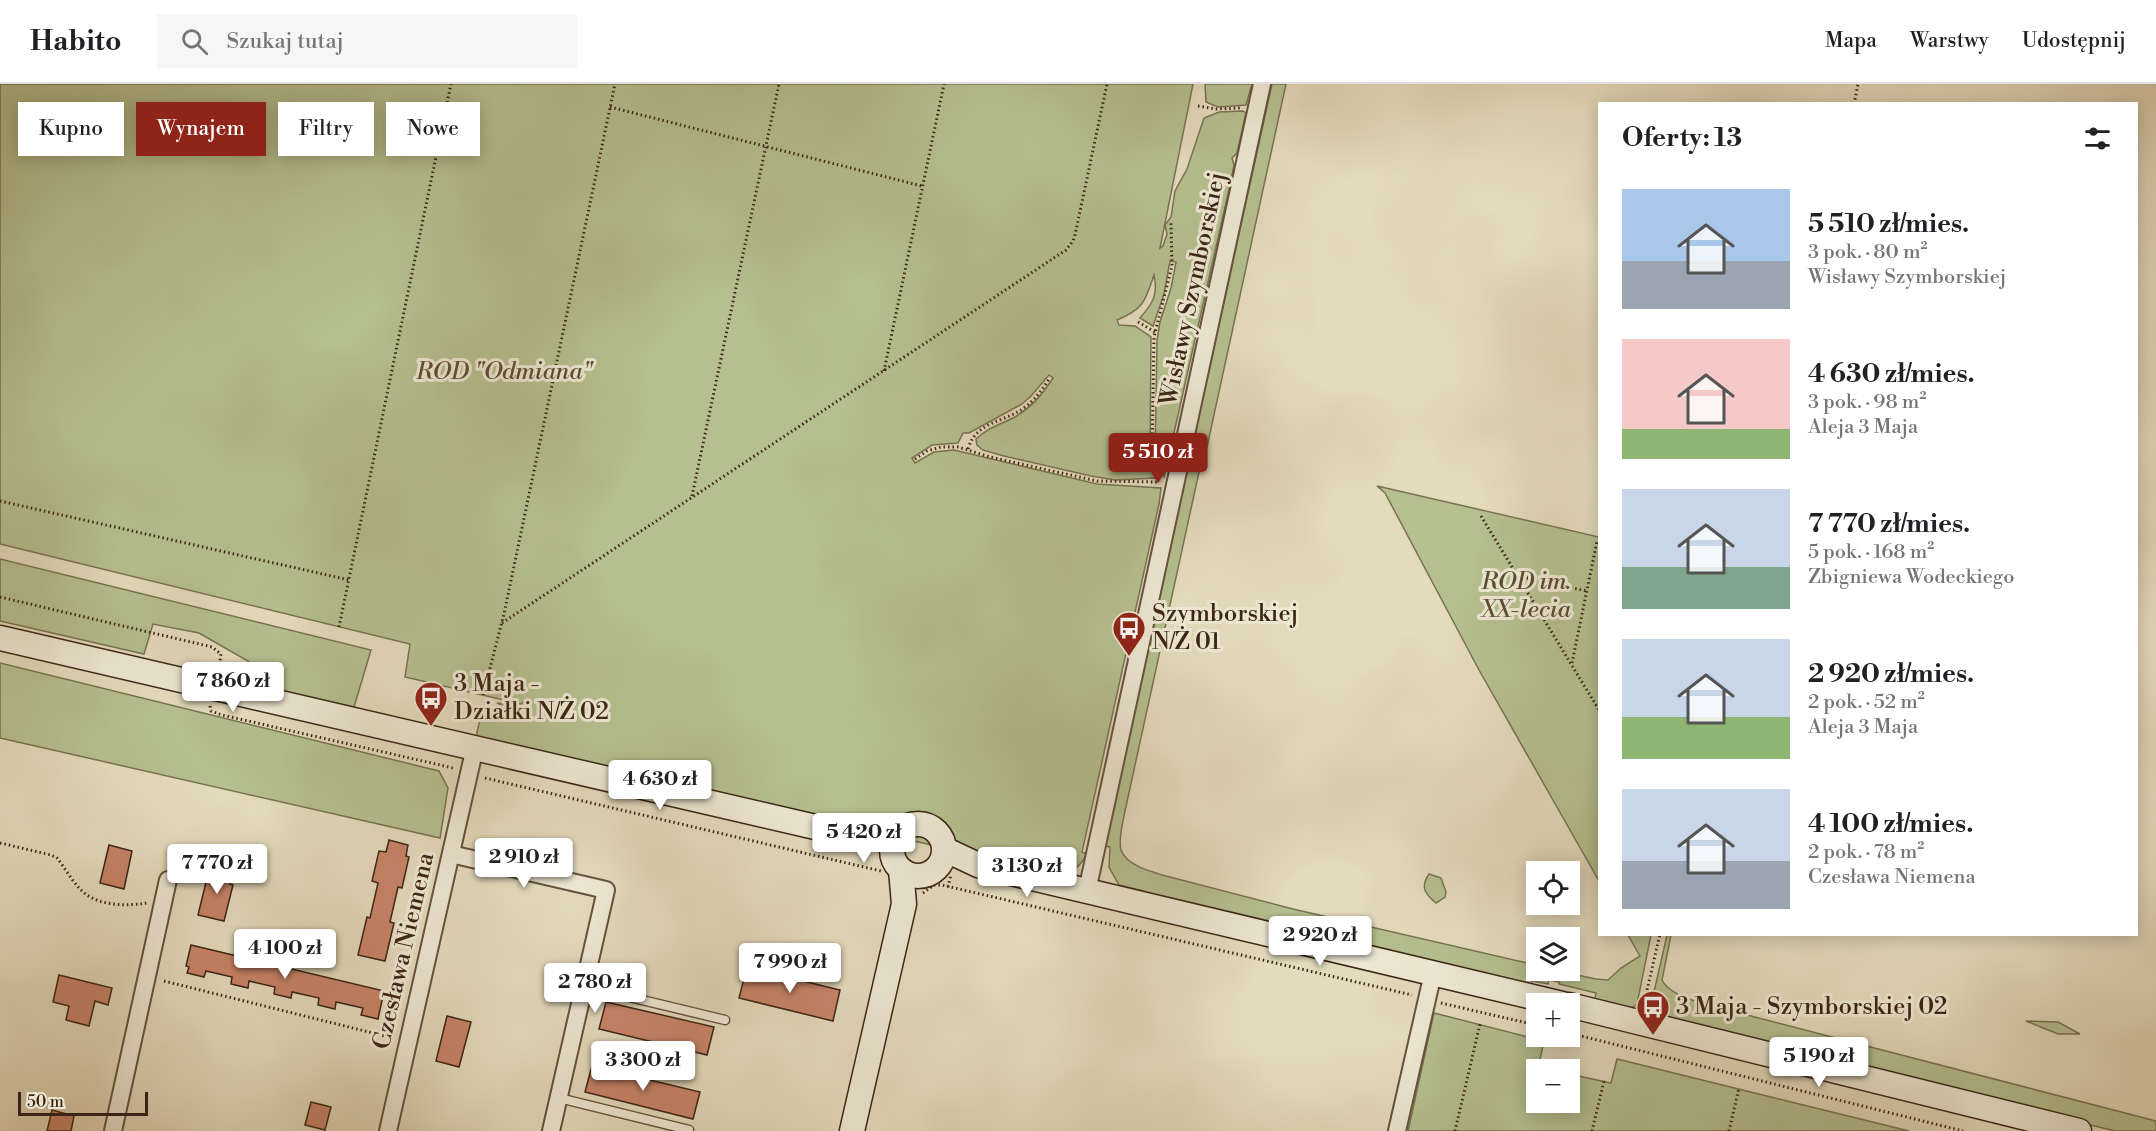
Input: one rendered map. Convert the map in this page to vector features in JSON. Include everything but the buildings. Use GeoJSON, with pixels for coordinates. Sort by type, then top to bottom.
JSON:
{"type":"FeatureCollection","features":[{"type":"Feature","properties":{"kind":"street","name":"Wisławy Szymborskiej"},"geometry":{"type":"LineString","coordinates":[[1087,891],[1262,84]]}},
{"type":"Feature","properties":{"kind":"street"},"geometry":{"type":"LineString","coordinates":[[0,638],[854,836],[893,859],[934,878],[978,865],[1526,995]]}},
{"type":"Feature","properties":{"kind":"street","name":"Czesława Niemena"},"geometry":{"type":"LineString","coordinates":[[388,1131],[475,747]]}},
{"type":"Feature","properties":{"kind":"street"},"geometry":{"type":"LineString","coordinates":[[852,1131],[934,878],[938,834],[924,825],[907,826],[893,859]]}},
{"type":"Feature","properties":{"kind":"street"},"geometry":{"type":"LineString","coordinates":[[451,854],[606,890],[551,1131]]}},
{"type":"Feature","properties":{"kind":"street"},"geometry":{"type":"LineString","coordinates":[[113,1131],[168,880]]}},
{"type":"Feature","properties":{"kind":"street"},"geometry":{"type":"LineString","coordinates":[[1396,1131],[1433,973]]}},
{"type":"Feature","properties":{"kind":"street"},"geometry":{"type":"LineString","coordinates":[[1580,1008],[2079,1131]]}},
{"type":"Feature","properties":{"kind":"lane"},"geometry":{"type":"LineString","coordinates":[[584,986],[725,1020]]}},
{"type":"Feature","properties":{"kind":"lane"},"geometry":{"type":"LineString","coordinates":[[559,1098],[689,1130]]}},
{"type":"Feature","properties":{"kind":"path"},"geometry":{"type":"LineString","coordinates":[[339,627],[451,84]]}},
{"type":"Feature","properties":{"kind":"path"},"geometry":{"type":"LineString","coordinates":[[483,695],[502,622],[615,84]]}},
{"type":"Feature","properties":{"kind":"path"},"geometry":{"type":"LineString","coordinates":[[692,497],[778,84]]}},
{"type":"Feature","properties":{"kind":"path"},"geometry":{"type":"LineString","coordinates":[[884,371],[944,84]]}},
{"type":"Feature","properties":{"kind":"path"},"geometry":{"type":"LineString","coordinates":[[502,622],[1066,250],[1073,242],[1107,84]]}},
{"type":"Feature","properties":{"kind":"path"},"geometry":{"type":"LineString","coordinates":[[1854,102],[1858,84]]}},
{"type":"Feature","properties":{"kind":"path"},"geometry":{"type":"LineString","coordinates":[[1198,106],[1257,110]]}},
{"type":"Feature","properties":{"kind":"path"},"geometry":{"type":"LineString","coordinates":[[610,107],[922,186]]}},
{"type":"Feature","properties":{"kind":"path"},"geometry":{"type":"LineString","coordinates":[[915,459],[927,451],[940,447],[968,449],[990,457],[1096,481],[1161,482],[1152,456],[1155,333],[1172,266],[1171,223]]}},
{"type":"Feature","properties":{"kind":"path"},"geometry":{"type":"LineString","coordinates":[[1138,322],[1155,333]]}},
{"type":"Feature","properties":{"kind":"path"},"geometry":{"type":"LineString","coordinates":[[968,449],[974,434],[1023,409],[1038,395],[1049,379]]}},
{"type":"Feature","properties":{"kind":"path"},"geometry":{"type":"LineString","coordinates":[[0,501],[349,580]]}},
{"type":"Feature","properties":{"kind":"path"},"geometry":{"type":"LineString","coordinates":[[1481,516],[1598,708]]}},
{"type":"Feature","properties":{"kind":"path"},"geometry":{"type":"LineString","coordinates":[[1572,664],[1597,541]]}},
{"type":"Feature","properties":{"kind":"path"},"geometry":{"type":"LineString","coordinates":[[1518,576],[1587,591]]}},
{"type":"Feature","properties":{"kind":"path"},"geometry":{"type":"LineString","coordinates":[[0,597],[206,645],[219,651],[220,661]]}},
{"type":"Feature","properties":{"kind":"path"},"geometry":{"type":"LineString","coordinates":[[210,709],[213,713],[463,771]]}},
{"type":"Feature","properties":{"kind":"path"},"geometry":{"type":"LineString","coordinates":[[480,776],[513,786],[893,859]]}},
{"type":"Feature","properties":{"kind":"path"},"geometry":{"type":"LineString","coordinates":[[0,843],[57,858],[87,895],[94,898],[122,905],[163,901]]}},
{"type":"Feature","properties":{"kind":"path"},"geometry":{"type":"LineString","coordinates":[[934,878],[1422,998]]}},
{"type":"Feature","properties":{"kind":"path"},"geometry":{"type":"LineString","coordinates":[[1649,983],[1660,936]]}},
{"type":"Feature","properties":{"kind":"path"},"geometry":{"type":"LineString","coordinates":[[147,978],[408,1041]]}},
{"type":"Feature","properties":{"kind":"path"},"geometry":{"type":"LineString","coordinates":[[1433,1001],[1526,1023]]}},
{"type":"Feature","properties":{"kind":"path"},"geometry":{"type":"LineString","coordinates":[[1455,1131],[1480,1024]]}},
{"type":"Feature","properties":{"kind":"path"},"geometry":{"type":"LineString","coordinates":[[1580,1036],[1963,1131]]}},
{"type":"Feature","properties":{"kind":"path"},"geometry":{"type":"LineString","coordinates":[[1592,1131],[1604,1081]]}},
{"type":"Feature","properties":{"kind":"path"},"geometry":{"type":"LineString","coordinates":[[1729,1131],[1739,1088]]}},
{"type":"Feature","properties":{"kind":"green space","name":"ROD \"Odmiana\""},"geometry":{"type":"Polygon","coordinates":[[[0,84],[1193,84],[1160,248],[1167,234],[1165,225],[1171,217],[1175,191],[1187,169],[1204,118],[1219,112],[1243,111],[1246,113],[1237,153],[1232,158],[1234,165],[1230,185],[1164,477],[1158,469],[1155,458],[1157,340],[1176,262],[1170,261],[1164,294],[1153,326],[1140,318],[1154,298],[1154,275],[1138,308],[1117,320],[1119,325],[1135,326],[1151,337],[1150,459],[1156,478],[1115,480],[1091,476],[1004,456],[983,450],[977,445],[976,439],[980,435],[1013,418],[1036,401],[1053,378],[1049,375],[1022,404],[969,433],[963,433],[958,443],[932,445],[912,458],[915,463],[934,452],[954,450],[1097,484],[1161,488],[1082,852],[1086,854],[1079,865],[1065,874],[1061,875],[477,740],[481,716],[498,720],[501,705],[497,703],[523,706],[531,701],[528,699],[521,704],[405,677],[410,644],[0,544],[0,84]]]}},
{"type":"Feature","properties":{"kind":"green space"},"geometry":{"type":"Polygon","coordinates":[[[1205,84],[1252,84],[1246,105],[1218,107],[1206,102],[1205,84]]]}},
{"type":"Feature","properties":{"kind":"green space"},"geometry":{"type":"Polygon","coordinates":[[[1272,84],[1286,84],[1125,811],[1120,836],[1121,850],[1124,856],[1134,864],[1160,874],[1293,909],[1526,963],[1526,981],[1532,981],[1531,987],[1143,895],[1144,891],[1119,885],[1109,867],[1110,847],[1104,846],[1272,84]]]}},
{"type":"Feature","properties":{"kind":"green space","name":"ROD im. XX-lecia"},"geometry":{"type":"Polygon","coordinates":[[[1377,486],[1598,537],[1598,879],[1479,670],[1385,493],[1377,486]]]}},
{"type":"Feature","properties":{"kind":"green space"},"geometry":{"type":"Polygon","coordinates":[[[0,559],[371,650],[354,707],[268,688],[248,661],[199,633],[153,624],[144,654],[0,621],[0,559]]]}},
{"type":"Feature","properties":{"kind":"green space"},"geometry":{"type":"Polygon","coordinates":[[[0,663],[439,771],[448,788],[440,838],[0,738],[0,663]]]}},
{"type":"Feature","properties":{"kind":"green space"},"geometry":{"type":"Polygon","coordinates":[[[1429,874],[1441,878],[1446,892],[1445,897],[1436,903],[1424,887],[1429,874]]]}},
{"type":"Feature","properties":{"kind":"green space"},"geometry":{"type":"Polygon","coordinates":[[[1629,936],[1651,936],[1637,1004],[1633,1007],[1617,1009],[1594,1003],[1596,993],[1559,984],[1554,981],[1580,981],[1580,976],[1608,980],[1640,956],[1629,936]]]}},
{"type":"Feature","properties":{"kind":"green space"},"geometry":{"type":"Polygon","coordinates":[[[1667,936],[1671,936],[1662,980],[1673,991],[1687,998],[2156,1121],[2156,1131],[2115,1131],[1658,1018],[1652,1013],[1651,1005],[1667,936]]]}},
{"type":"Feature","properties":{"kind":"green space"},"geometry":{"type":"Polygon","coordinates":[[[1532,981],[1549,981],[1548,984],[1532,981]]]}},
{"type":"Feature","properties":{"kind":"green space"},"geometry":{"type":"Polygon","coordinates":[[[1434,1013],[1526,1036],[1526,1047],[1543,1047],[1540,1059],[1526,1059],[1526,1113],[1580,1113],[1580,1076],[1611,1083],[1617,1059],[1909,1131],[1408,1131],[1434,1013]]]}},
{"type":"Feature","properties":{"kind":"green space"},"geometry":{"type":"Polygon","coordinates":[[[2026,1021],[2058,1022],[2080,1034],[2058,1034],[2026,1021]]]}},
{"type":"Feature","properties":{"kind":"place","name":"Szymborskiej N/Ż 01"},"geometry":{"type":"Point","coordinates":[1129,657]}},
{"type":"Feature","properties":{"kind":"place","name":"3 Maja - Działki N/Ż 02"},"geometry":{"type":"Point","coordinates":[431,727]}},
{"type":"Feature","properties":{"kind":"place","name":"3 Maja - Szymborskiej 02"},"geometry":{"type":"Point","coordinates":[1653,1036]}}]}
